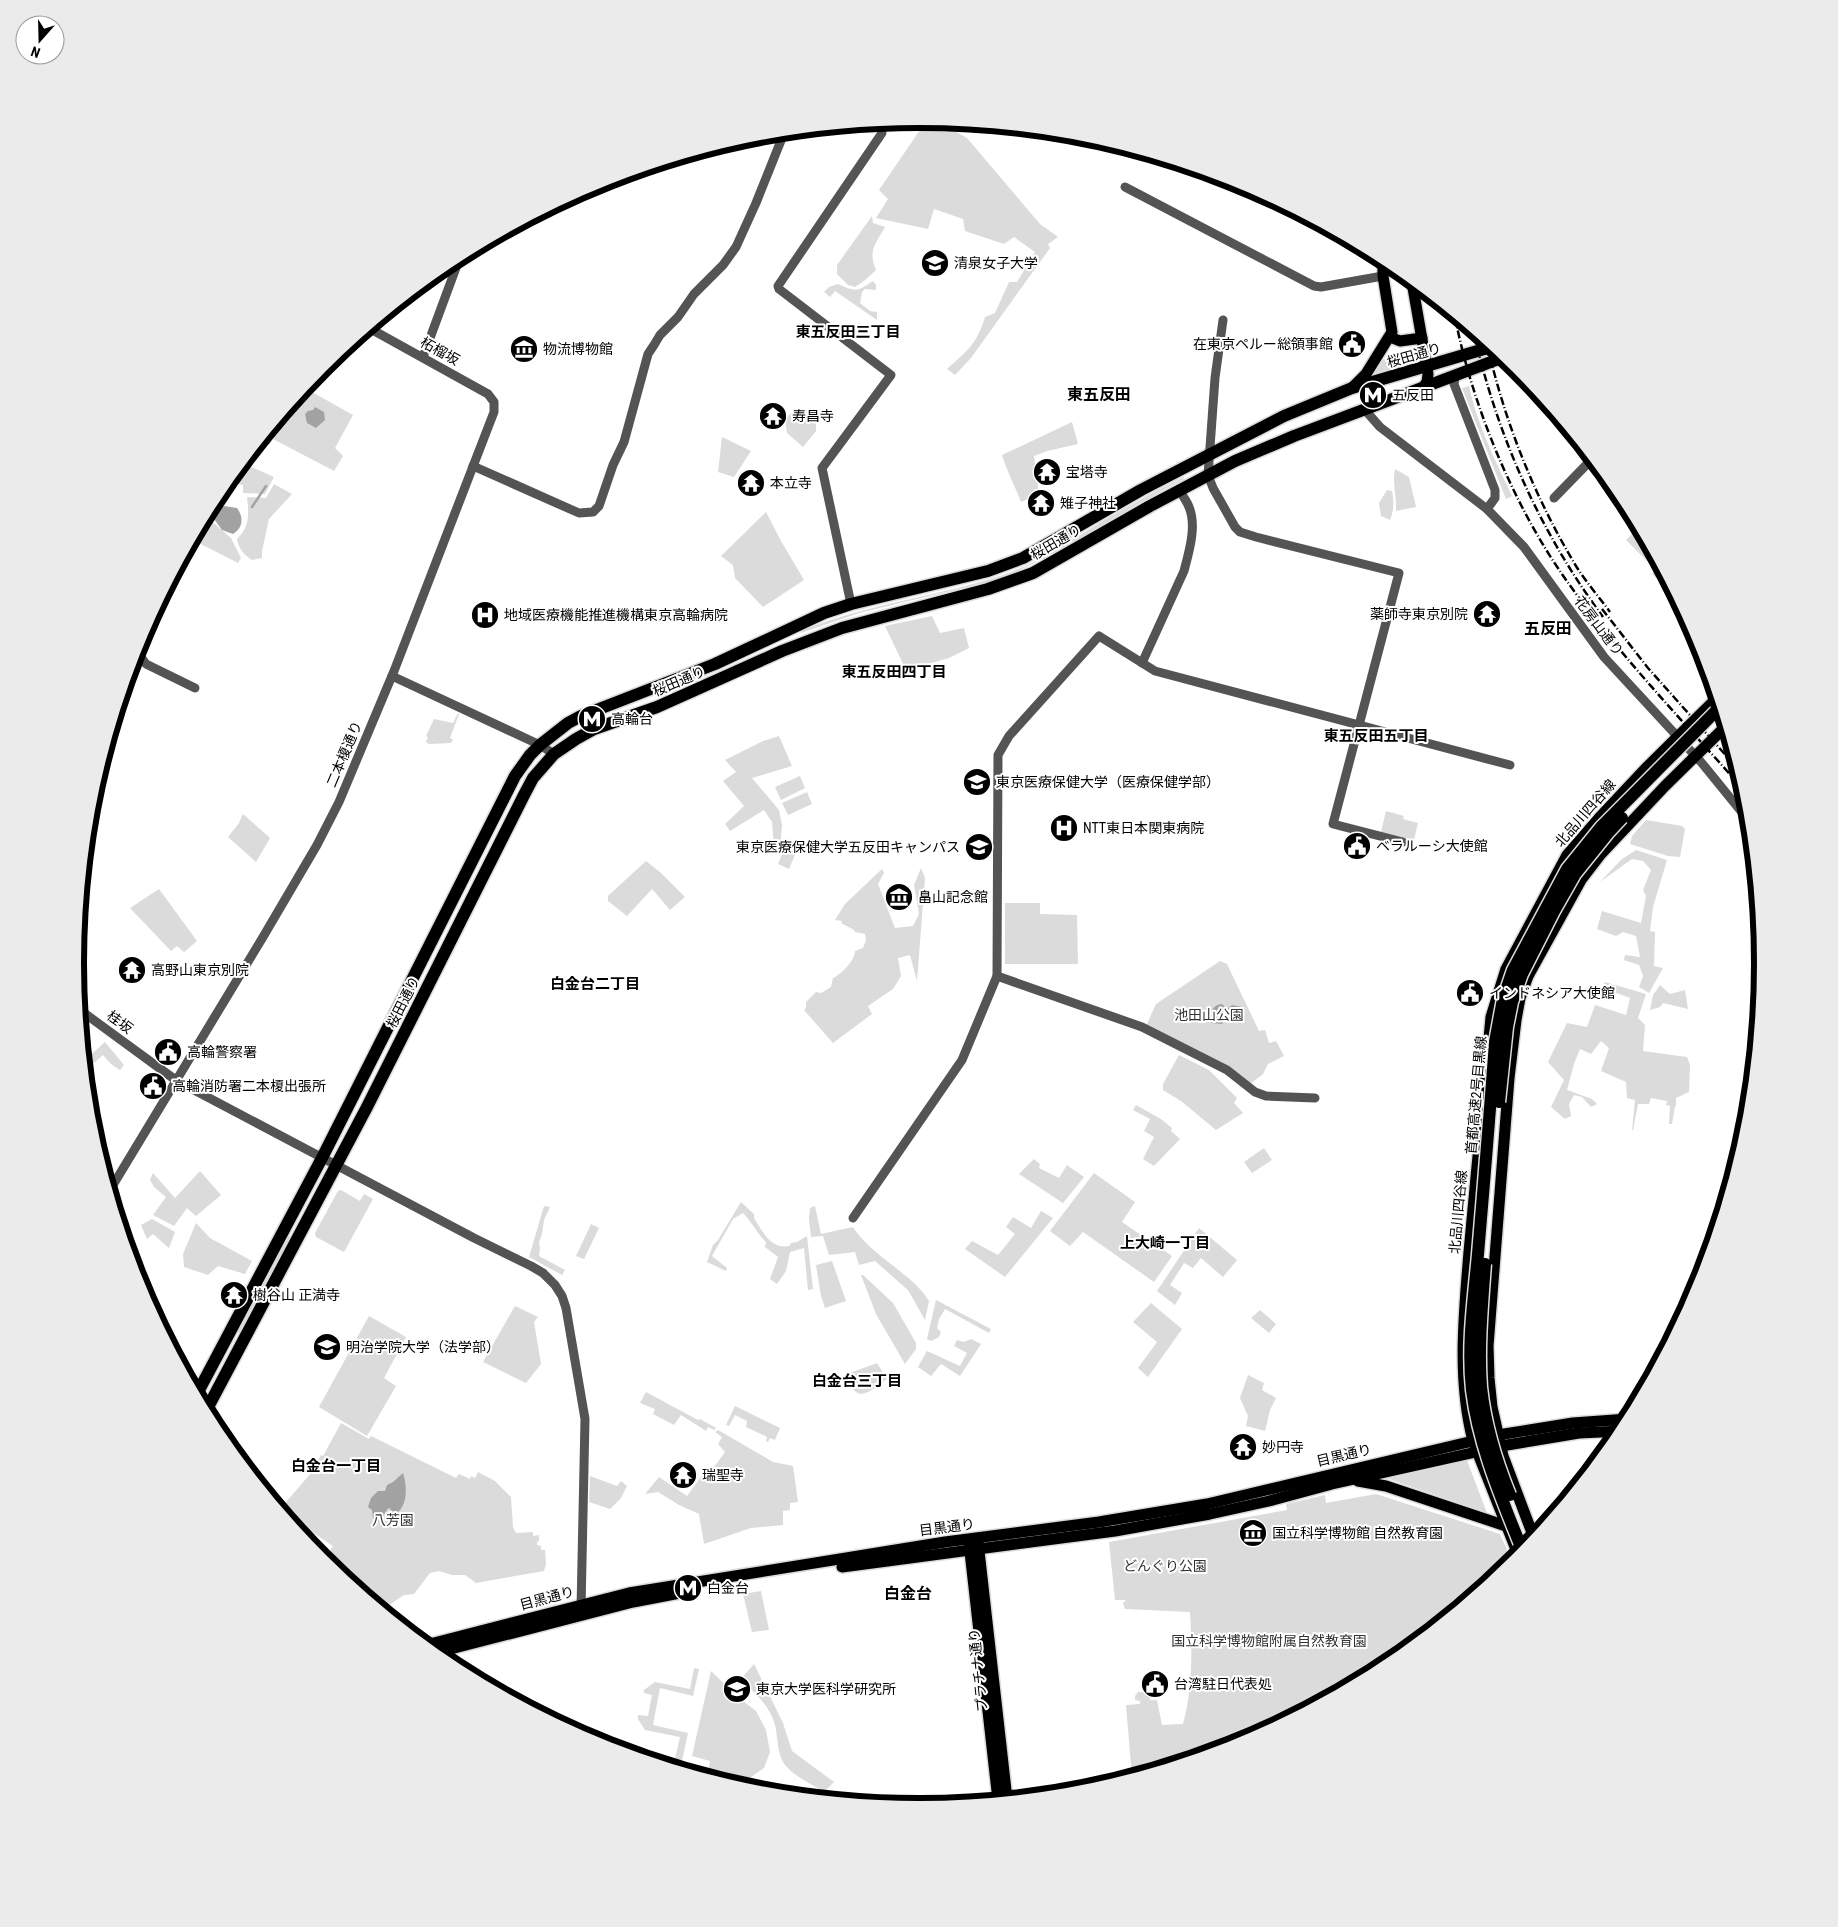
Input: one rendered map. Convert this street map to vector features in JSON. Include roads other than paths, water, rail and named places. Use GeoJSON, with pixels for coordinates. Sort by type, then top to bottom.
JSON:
{"type":"FeatureCollection","features":[{"type":"Feature","properties":{"kind":"highway","name":"桜田通り"},"geometry":{"type":"LineString","coordinates":[[200,1387],[322,1158],[515,776],[530,755],[540,745],[568,723],[581,716],[682,678],[824,613],[851,604],[1008,565],[1041,550],[1106,510],[1210,453],[1284,416],[1352,388],[1484,349]]}},
{"type":"Feature","properties":{"kind":"highway","name":"桜田通り"},"geometry":{"type":"LineString","coordinates":[[210,1404],[337,1165],[514,813],[533,778],[554,754],[594,729],[657,707],[786,649],[842,628],[988,590],[1033,573],[1208,474],[1266,448],[1496,360]]}},
{"type":"Feature","properties":{"kind":"highway","name":"首都高速2号目黒線"},"geometry":{"type":"LineString","coordinates":[[1520,1544],[1480,1437],[1472,1389],[1471,1363],[1473,1312],[1495,1042],[1500,1012],[1508,985],[1521,954],[1559,882],[1576,856],[1601,827],[1715,712]]}},
{"type":"Feature","properties":{"kind":"highway","name":"首都高速2号目黒線"},"geometry":{"type":"LineString","coordinates":[[1530,1532],[1500,1470],[1490,1436],[1481,1388],[1480,1363],[1486,1249],[1504,1044],[1509,1014],[1516,988],[1529,958],[1575,874],[1608,832],[1718,721]]}},
{"type":"Feature","properties":{"kind":"highway"},"geometry":{"type":"LineString","coordinates":[[210,1368],[225,1375]]}},
{"type":"Feature","properties":{"kind":"main road"},"geometry":{"type":"LineString","coordinates":[[1352,388],[1366,374],[1390,337],[1392,327],[1383,269]]}},
{"type":"Feature","properties":{"kind":"main road"},"geometry":{"type":"LineString","coordinates":[[1383,276],[1385,270]]}},
{"type":"Feature","properties":{"kind":"main road"},"geometry":{"type":"LineString","coordinates":[[1414,291],[1427,367],[1428,379],[1422,389]]}},
{"type":"Feature","properties":{"kind":"main road"},"geometry":{"type":"LineString","coordinates":[[1390,337],[1400,341],[1422,338]]}},
{"type":"Feature","properties":{"kind":"main road","name":"北品川四谷線"},"geometry":{"type":"LineString","coordinates":[[1515,1548],[1475,1446],[1469,1426],[1464,1384],[1464,1323],[1491,1017],[1499,986],[1506,969],[1567,855],[1599,818],[1712,703]]}},
{"type":"Feature","properties":{"kind":"main road"},"geometry":{"type":"LineString","coordinates":[[1531,1532],[1499,1441],[1492,1407],[1488,1346],[1512,1042],[1520,998],[1528,976],[1581,880],[1601,854],[1721,731]]}},
{"type":"Feature","properties":{"kind":"main road"},"geometry":{"type":"LineString","coordinates":[[1499,1441],[1573,1423],[1618,1420]]}},
{"type":"Feature","properties":{"kind":"main road"},"geometry":{"type":"LineString","coordinates":[[1499,1441],[1610,1432]]}},
{"type":"Feature","properties":{"kind":"main road","name":"目黒通り"},"geometry":{"type":"LineString","coordinates":[[974,1544],[1115,1531],[1218,1512],[1475,1446]]}},
{"type":"Feature","properties":{"kind":"main road","name":"目黒通り"},"geometry":{"type":"LineString","coordinates":[[435,1644],[581,1610],[642,1600],[696,1586],[814,1570],[1207,1504],[1475,1446]]}},
{"type":"Feature","properties":{"kind":"main road","name":"目黒通り"},"geometry":{"type":"LineString","coordinates":[[1332,1484],[1353,1480],[1386,1486],[1506,1526]]}},
{"type":"Feature","properties":{"kind":"main road","name":"プラチナ通り"},"geometry":{"type":"LineString","coordinates":[[974,1544],[1007,1794]]}},
{"type":"Feature","properties":{"kind":"main road","name":"プラチナ通り"},"geometry":{"type":"LineString","coordinates":[[974,1544],[998,1795]]}},
{"type":"Feature","properties":{"kind":"main road","name":"目黒通り"},"geometry":{"type":"LineString","coordinates":[[444,1650],[581,1610]]}},
{"type":"Feature","properties":{"kind":"street"},"geometry":{"type":"LineString","coordinates":[[851,604],[822,468],[892,376],[779,289],[778,286],[882,133]]}},
{"type":"Feature","properties":{"kind":"street"},"geometry":{"type":"LineString","coordinates":[[473,466],[579,513],[588,514],[596,510],[601,501],[614,461],[624,442],[648,354],[660,335],[678,317],[694,294],[723,265],[736,247],[781,140]]}},
{"type":"Feature","properties":{"kind":"street"},"geometry":{"type":"LineString","coordinates":[[1124,187],[1314,286],[1321,287],[1383,276]]}},
{"type":"Feature","properties":{"kind":"street"},"geometry":{"type":"LineString","coordinates":[[423,358],[456,269]]}},
{"type":"Feature","properties":{"kind":"street"},"geometry":{"type":"LineString","coordinates":[[1223,320],[1215,378],[1208,474],[1213,488],[1234,527],[1240,532],[1399,573],[1333,824],[1403,842]]}},
{"type":"Feature","properties":{"kind":"street","name":"柘榴坂"},"geometry":{"type":"LineString","coordinates":[[374,331],[488,394],[494,402]]}},
{"type":"Feature","properties":{"kind":"street"},"geometry":{"type":"LineString","coordinates":[[1455,377],[1454,384],[1495,490],[1495,498],[1487,509]]}},
{"type":"Feature","properties":{"kind":"street","name":"二本榎通り"},"geometry":{"type":"LineString","coordinates":[[113,1184],[316,845],[341,796],[392,676],[494,412],[494,402]]}},
{"type":"Feature","properties":{"kind":"street","name":"花房山通り"},"geometry":{"type":"LineString","coordinates":[[1366,410],[1380,427],[1487,509],[1524,547],[1604,658],[1695,756],[1739,809]]}},
{"type":"Feature","properties":{"kind":"street"},"geometry":{"type":"LineString","coordinates":[[1554,498],[1588,463]]}},
{"type":"Feature","properties":{"kind":"street"},"geometry":{"type":"LineString","coordinates":[[1142,663],[1184,571],[1187,559],[1192,522],[1190,509],[1180,490]]}},
{"type":"Feature","properties":{"kind":"street"},"geometry":{"type":"LineString","coordinates":[[853,1218],[962,1060],[997,976],[998,755],[1009,736],[1099,636],[1155,671],[1510,765]]}},
{"type":"Feature","properties":{"kind":"street"},"geometry":{"type":"LineString","coordinates":[[142,658],[146,664],[195,688]]}},
{"type":"Feature","properties":{"kind":"street"},"geometry":{"type":"LineString","coordinates":[[392,676],[540,745],[554,754]]}},
{"type":"Feature","properties":{"kind":"street"},"geometry":{"type":"LineString","coordinates":[[997,976],[1142,1027],[1227,1070],[1255,1092],[1266,1096],[1315,1098]]}},
{"type":"Feature","properties":{"kind":"street","name":"桂坂"},"geometry":{"type":"LineString","coordinates":[[86,1014],[176,1081]]}},
{"type":"Feature","properties":{"kind":"street"},"geometry":{"type":"LineString","coordinates":[[176,1081],[474,1238],[531,1266],[548,1278],[562,1296],[566,1308],[585,1420],[581,1610]]}},
{"type":"Feature","properties":{"kind":"waterway"},"geometry":{"type":"LineString","coordinates":[[252,507],[266,486]]}},
{"type":"Feature","properties":{"kind":"railway"},"geometry":{"type":"LineString","coordinates":[[1457,325],[1472,384],[1497,453],[1528,518],[1545,548],[1584,605],[1606,633],[1733,777]]}},
{"type":"Feature","properties":{"kind":"railway"},"geometry":{"type":"LineString","coordinates":[[1476,342],[1495,409],[1508,446],[1524,482],[1560,551],[1580,585],[1603,617]]}},
{"type":"Feature","properties":{"kind":"railway"},"geometry":{"type":"LineString","coordinates":[[1490,354],[1502,401],[1534,486],[1576,566],[1610,612]]}},
{"type":"Feature","properties":{"kind":"railway"},"geometry":{"type":"LineString","coordinates":[[1602,609],[1648,668],[1729,758]]}},
{"type":"Feature","properties":{"kind":"place","name":"清泉女子大学"},"geometry":{"type":"Point","coordinates":[935,263]}},
{"type":"Feature","properties":{"kind":"place","name":"在東京ペルー総領事館"},"geometry":{"type":"Point","coordinates":[1352,344]}},
{"type":"Feature","properties":{"kind":"place","name":"物流博物館"},"geometry":{"type":"Point","coordinates":[524,349]}},
{"type":"Feature","properties":{"kind":"place","name":"五反田"},"geometry":{"type":"Point","coordinates":[1373,395]}},
{"type":"Feature","properties":{"kind":"place","name":"寿昌寺"},"geometry":{"type":"Point","coordinates":[773,416]}},
{"type":"Feature","properties":{"kind":"place","name":"宝塔寺"},"geometry":{"type":"Point","coordinates":[1047,472]}},
{"type":"Feature","properties":{"kind":"place","name":"本立寺"},"geometry":{"type":"Point","coordinates":[751,483]}},
{"type":"Feature","properties":{"kind":"place","name":"雉子神社"},"geometry":{"type":"Point","coordinates":[1041,503]}},
{"type":"Feature","properties":{"kind":"place","name":"薬師寺東京別院"},"geometry":{"type":"Point","coordinates":[1487,614]}},
{"type":"Feature","properties":{"kind":"place","name":"地域医療機能推進機構東京高輪病院"},"geometry":{"type":"Point","coordinates":[485,615]}},
{"type":"Feature","properties":{"kind":"place","name":"高輪台"},"geometry":{"type":"Point","coordinates":[592,719]}},
{"type":"Feature","properties":{"kind":"place","name":"東京医療保健大学（医療保健学部）"},"geometry":{"type":"Point","coordinates":[977,782]}},
{"type":"Feature","properties":{"kind":"place","name":"NTT東日本関東病院"},"geometry":{"type":"Point","coordinates":[1064,828]}},
{"type":"Feature","properties":{"kind":"place","name":"ベラルーシ大使館"},"geometry":{"type":"Point","coordinates":[1357,846]}},
{"type":"Feature","properties":{"kind":"place","name":"東京医療保健大学五反田キャンパス"},"geometry":{"type":"Point","coordinates":[979,847]}},
{"type":"Feature","properties":{"kind":"place","name":"畠山記念館"},"geometry":{"type":"Point","coordinates":[899,897]}},
{"type":"Feature","properties":{"kind":"place","name":"高野山東京別院"},"geometry":{"type":"Point","coordinates":[132,970]}},
{"type":"Feature","properties":{"kind":"place","name":"インドネシア大使館"},"geometry":{"type":"Point","coordinates":[1470,993]}},
{"type":"Feature","properties":{"kind":"place","name":"高輪警察署"},"geometry":{"type":"Point","coordinates":[168,1052]}},
{"type":"Feature","properties":{"kind":"place","name":"高輪消防署二本榎出張所"},"geometry":{"type":"Point","coordinates":[153,1086]}},
{"type":"Feature","properties":{"kind":"place","name":"樹谷山 正満寺"},"geometry":{"type":"Point","coordinates":[234,1295]}},
{"type":"Feature","properties":{"kind":"place","name":"明治学院大学（法学部）"},"geometry":{"type":"Point","coordinates":[327,1347]}},
{"type":"Feature","properties":{"kind":"place","name":"妙円寺"},"geometry":{"type":"Point","coordinates":[1243,1447]}},
{"type":"Feature","properties":{"kind":"place","name":"瑞聖寺"},"geometry":{"type":"Point","coordinates":[683,1475]}},
{"type":"Feature","properties":{"kind":"place","name":"国立科学博物館 自然教育園"},"geometry":{"type":"Point","coordinates":[1253,1533]}},
{"type":"Feature","properties":{"kind":"place","name":"白金台"},"geometry":{"type":"Point","coordinates":[688,1588]}},
{"type":"Feature","properties":{"kind":"place","name":"台湾駐日代表処"},"geometry":{"type":"Point","coordinates":[1155,1684]}},
{"type":"Feature","properties":{"kind":"place","name":"東京大学医科学研究所"},"geometry":{"type":"Point","coordinates":[737,1689]}},
{"type":"Feature","properties":{"kind":"district","name":"東五反田三丁目"},"geometry":{"type":"Point","coordinates":[848,332]}},
{"type":"Feature","properties":{"kind":"district","name":"東五反田"},"geometry":{"type":"Point","coordinates":[1099,394]}},
{"type":"Feature","properties":{"kind":"district","name":"五反田"},"geometry":{"type":"Point","coordinates":[1548,628]}},
{"type":"Feature","properties":{"kind":"district","name":"東五反田四丁目"},"geometry":{"type":"Point","coordinates":[894,672]}},
{"type":"Feature","properties":{"kind":"district","name":"東五反田五丁目"},"geometry":{"type":"Point","coordinates":[1376,736]}},
{"type":"Feature","properties":{"kind":"district","name":"白金台二丁目"},"geometry":{"type":"Point","coordinates":[595,984]}},
{"type":"Feature","properties":{"kind":"district","name":"上大崎一丁目"},"geometry":{"type":"Point","coordinates":[1165,1243]}},
{"type":"Feature","properties":{"kind":"district","name":"白金台三丁目"},"geometry":{"type":"Point","coordinates":[857,1381]}},
{"type":"Feature","properties":{"kind":"district","name":"白金台一丁目"},"geometry":{"type":"Point","coordinates":[336,1466]}},
{"type":"Feature","properties":{"kind":"district","name":"白金台"},"geometry":{"type":"Point","coordinates":[908,1593]}},
{"type":"Feature","properties":{"kind":"park label","name":"池田山公園"},"geometry":{"type":"Point","coordinates":[1209,1015]}},
{"type":"Feature","properties":{"kind":"park label","name":"八芳園"},"geometry":{"type":"Point","coordinates":[393,1520]}},
{"type":"Feature","properties":{"kind":"park label","name":"どんぐり公園"},"geometry":{"type":"Point","coordinates":[1165,1566]}},
{"type":"Feature","properties":{"kind":"park label","name":"国立科学博物館附属自然教育園"},"geometry":{"type":"Point","coordinates":[1269,1641]}}]}
